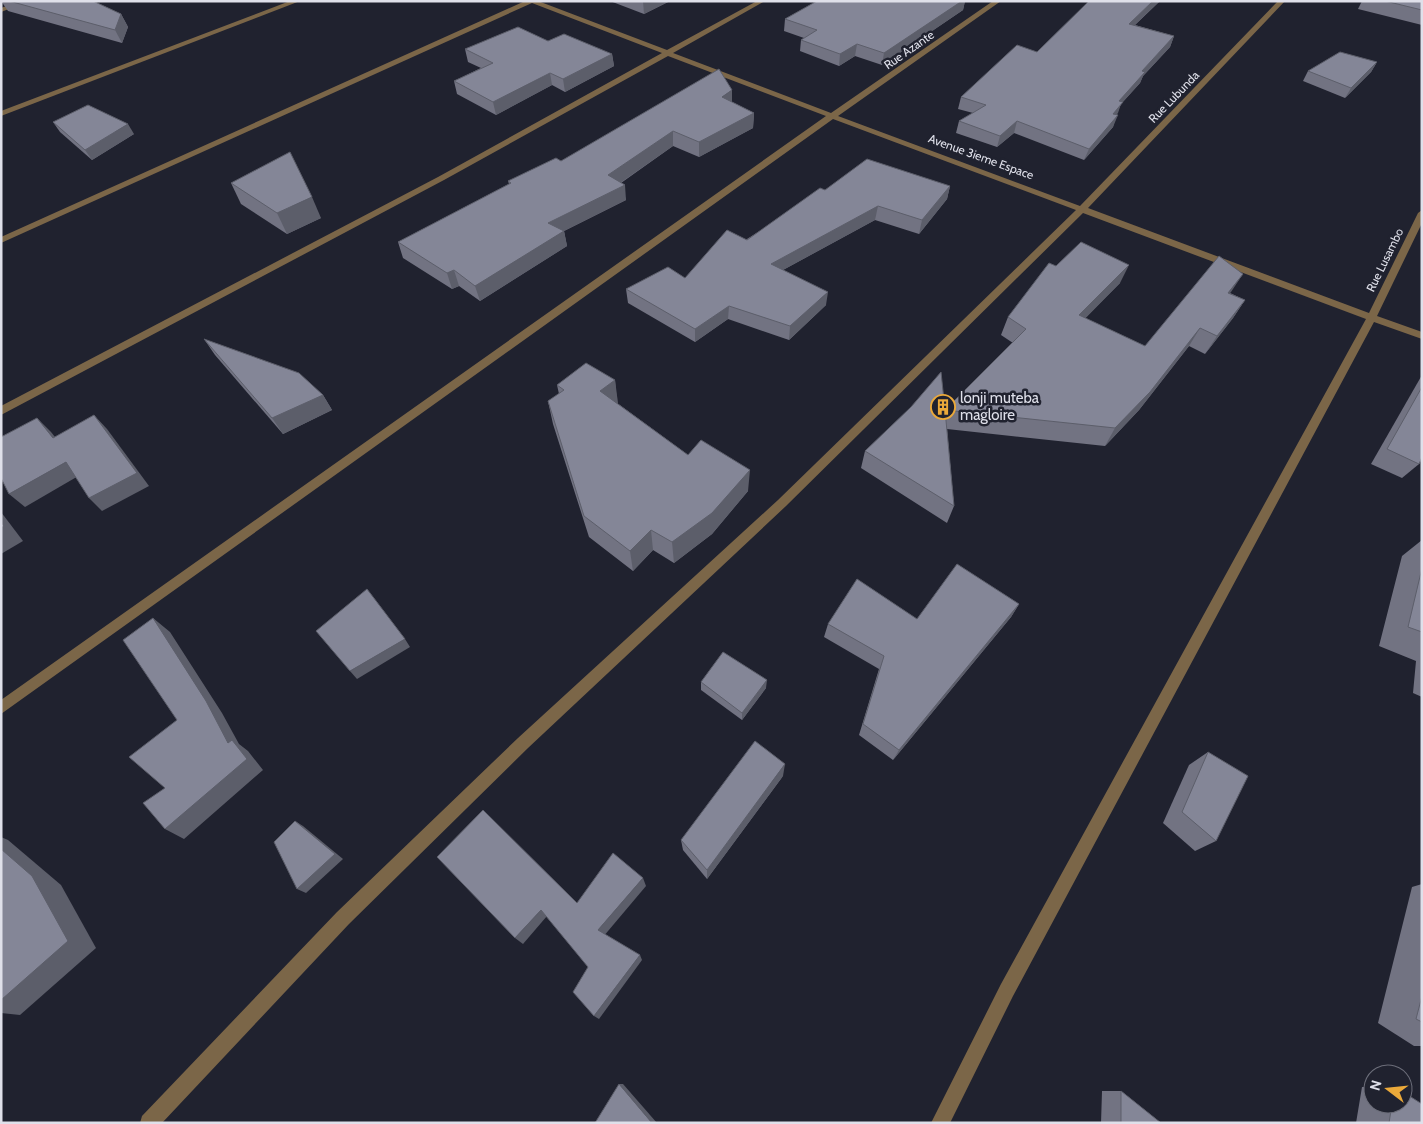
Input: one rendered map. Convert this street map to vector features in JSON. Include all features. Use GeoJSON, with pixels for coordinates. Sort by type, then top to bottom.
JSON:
{"type":"FeatureCollection","features":[{"type":"Feature","properties":{"kind":"street"},"geometry":{"type":"LineString","coordinates":[[1,10],[27,1]]}},
{"type":"Feature","properties":{"kind":"street"},"geometry":{"type":"LineString","coordinates":[[1,114],[297,1]]}},
{"type":"Feature","properties":{"kind":"street"},"geometry":{"type":"LineString","coordinates":[[1,240],[532,1]]}},
{"type":"Feature","properties":{"kind":"street","name":"Avenue 3ieme Espace"},"geometry":{"type":"LineString","coordinates":[[532,1],[832,116],[1422,336]]}},
{"type":"Feature","properties":{"kind":"street"},"geometry":{"type":"LineString","coordinates":[[1,411],[473,161],[762,1]]}},
{"type":"Feature","properties":{"kind":"street","name":"Rue Azante"},"geometry":{"type":"LineString","coordinates":[[1,708],[832,116],[998,1]]}},
{"type":"Feature","properties":{"kind":"street","name":"Rue Lubunda"},"geometry":{"type":"LineString","coordinates":[[149,1123],[350,911],[523,743],[782,503],[1083,208],[1282,1]]}},
{"type":"Feature","properties":{"kind":"street","name":"Rue Lusambo"},"geometry":{"type":"LineString","coordinates":[[940,1123],[1007,990],[1370,318],[1422,214]]}},
{"type":"Feature","properties":{"kind":"building"},"geometry":{"type":"Polygon","coordinates":[[[9,1],[93,1],[121,14],[115,30],[9,1]]]}},
{"type":"Feature","properties":{"kind":"building"},"geometry":{"type":"Polygon","coordinates":[[[817,1],[962,1],[884,53],[857,44],[840,54],[801,40],[817,30],[785,19],[817,1]]]}},
{"type":"Feature","properties":{"kind":"building"},"geometry":{"type":"Polygon","coordinates":[[[1089,1],[1153,1],[1129,24],[1174,36],[1142,71],[1145,72],[1119,101],[1123,102],[1113,114],[1118,115],[1089,149],[1017,121],[1000,136],[959,121],[986,105],[961,97],[1017,45],[1037,52],[1089,1]]]}},
{"type":"Feature","properties":{"kind":"building"},"geometry":{"type":"Polygon","coordinates":[[[1385,1],[1422,1],[1422,10],[1385,1]]]}},
{"type":"Feature","properties":{"kind":"building"},"geometry":{"type":"Polygon","coordinates":[[[518,27],[548,41],[564,34],[612,54],[563,79],[550,73],[493,102],[454,81],[493,63],[465,49],[518,27]]]}},
{"type":"Feature","properties":{"kind":"building"},"geometry":{"type":"Polygon","coordinates":[[[1340,52],[1377,62],[1351,88],[1308,71],[1340,52]]]}},
{"type":"Feature","properties":{"kind":"building"},"geometry":{"type":"Polygon","coordinates":[[[719,69],[732,90],[722,97],[754,113],[699,142],[673,131],[608,175],[625,185],[548,223],[564,231],[475,286],[454,270],[447,273],[398,242],[511,183],[508,181],[556,158],[561,161],[719,69]]]}},
{"type":"Feature","properties":{"kind":"building"},"geometry":{"type":"Polygon","coordinates":[[[88,105],[128,124],[85,150],[53,122],[88,105]]]}},
{"type":"Feature","properties":{"kind":"building"},"geometry":{"type":"Polygon","coordinates":[[[290,152],[312,197],[277,213],[231,183],[290,152]]]}},
{"type":"Feature","properties":{"kind":"building"},"geometry":{"type":"Polygon","coordinates":[[[867,159],[950,186],[922,220],[878,206],[771,264],[828,292],[790,326],[729,306],[695,329],[626,289],[668,267],[685,278],[727,230],[747,240],[820,188],[825,190],[867,159]]]}},
{"type":"Feature","properties":{"kind":"building"},"geometry":{"type":"Polygon","coordinates":[[[1081,242],[1129,265],[1079,315],[1145,346],[1219,256],[1243,274],[1228,293],[1245,300],[1217,336],[1200,328],[1150,392],[1115,428],[945,410],[1026,329],[1008,317],[1049,263],[1056,266],[1081,242]]]}},
{"type":"Feature","properties":{"kind":"building"},"geometry":{"type":"Polygon","coordinates":[[[204,339],[299,373],[323,395],[272,418],[204,339]]]}},
{"type":"Feature","properties":{"kind":"building"},"geometry":{"type":"Polygon","coordinates":[[[586,363],[615,380],[600,391],[688,455],[701,440],[750,470],[712,513],[672,542],[651,530],[630,551],[584,516],[548,401],[564,390],[557,385],[586,363]]]}},
{"type":"Feature","properties":{"kind":"building"},"geometry":{"type":"Polygon","coordinates":[[[941,372],[954,506],[865,451],[911,407],[941,372]]]}},
{"type":"Feature","properties":{"kind":"building"},"geometry":{"type":"Polygon","coordinates":[[[1422,387],[1422,457],[1419,464],[1387,449],[1422,387]]]}},
{"type":"Feature","properties":{"kind":"building"},"geometry":{"type":"Polygon","coordinates":[[[94,415],[137,473],[89,498],[66,462],[9,494],[1,478],[1,437],[37,418],[53,438],[94,415]]]}},
{"type":"Feature","properties":{"kind":"building"},"geometry":{"type":"Polygon","coordinates":[[[957,564],[1019,604],[899,750],[863,724],[884,656],[828,624],[857,579],[917,619],[957,564]]]}},
{"type":"Feature","properties":{"kind":"building"},"geometry":{"type":"Polygon","coordinates":[[[1422,568],[1422,632],[1408,627],[1422,568]]]}},
{"type":"Feature","properties":{"kind":"building"},"geometry":{"type":"Polygon","coordinates":[[[367,589],[405,639],[350,671],[316,631],[367,589]]]}},
{"type":"Feature","properties":{"kind":"building"},"geometry":{"type":"Polygon","coordinates":[[[153,618],[206,701],[228,743],[232,740],[247,759],[165,829],[143,803],[165,788],[129,757],[177,720],[123,640],[153,618]]]}},
{"type":"Feature","properties":{"kind":"building"},"geometry":{"type":"Polygon","coordinates":[[[723,652],[767,680],[742,713],[701,682],[723,652]]]}},
{"type":"Feature","properties":{"kind":"building"},"geometry":{"type":"Polygon","coordinates":[[[755,741],[785,764],[707,870],[681,840],[755,741]]]}},
{"type":"Feature","properties":{"kind":"building"},"geometry":{"type":"Polygon","coordinates":[[[1208,752],[1248,776],[1216,841],[1182,812],[1208,752]]]}},
{"type":"Feature","properties":{"kind":"building"},"geometry":{"type":"Polygon","coordinates":[[[483,810],[577,903],[613,853],[643,878],[598,930],[640,955],[594,1016],[573,992],[588,967],[541,910],[515,938],[437,857],[483,810]]]}},
{"type":"Feature","properties":{"kind":"building"},"geometry":{"type":"Polygon","coordinates":[[[295,821],[335,854],[297,889],[274,842],[295,821]]]}},
{"type":"Feature","properties":{"kind":"building"},"geometry":{"type":"Polygon","coordinates":[[[1,849],[32,876],[68,941],[1,1000],[1,849]]]}},
{"type":"Feature","properties":{"kind":"building"},"geometry":{"type":"Polygon","coordinates":[[[1422,996],[1422,1022],[1416,1019],[1422,996]]]}},
{"type":"Feature","properties":{"kind":"building"},"geometry":{"type":"Polygon","coordinates":[[[619,1084],[652,1123],[595,1123],[619,1084]]]}},
{"type":"Feature","properties":{"kind":"building"},"geometry":{"type":"Polygon","coordinates":[[[1121,1091],[1161,1123],[1121,1123],[1121,1091]]]}},
{"type":"Feature","properties":{"kind":"building"},"geometry":{"type":"Polygon","coordinates":[[[1413,1098],[1422,1104],[1422,1123],[1389,1123],[1390,1114],[1413,1114],[1413,1098]]]}},
{"type":"Feature","properties":{"kind":"place","name":"lonji muteba magloire"},"geometry":{"type":"Point","coordinates":[943,407]}}]}
